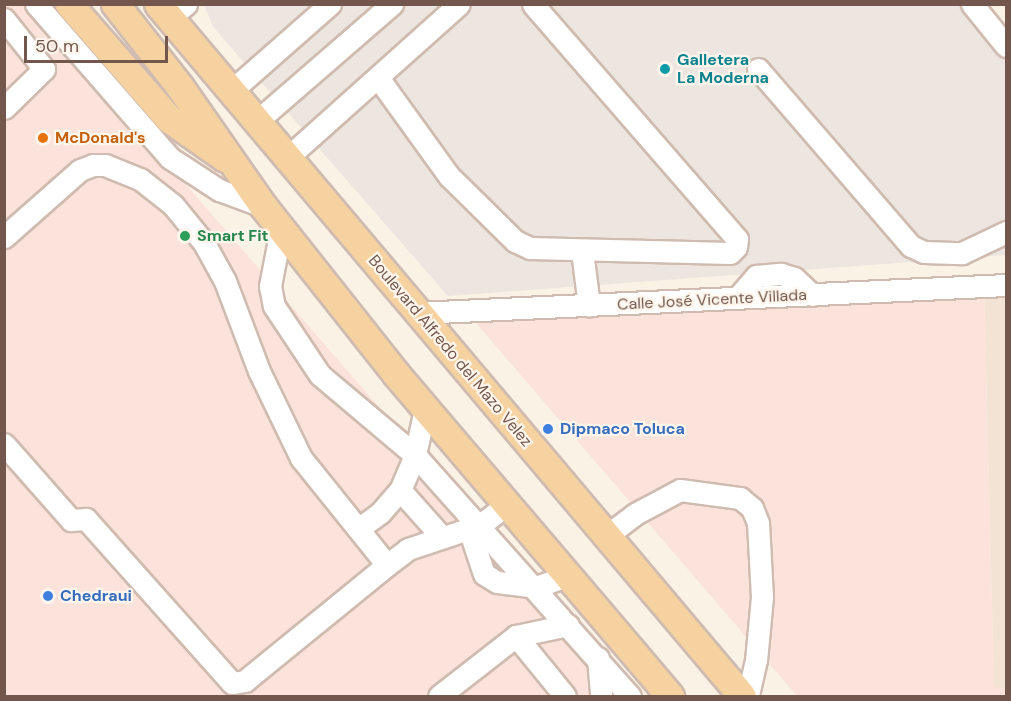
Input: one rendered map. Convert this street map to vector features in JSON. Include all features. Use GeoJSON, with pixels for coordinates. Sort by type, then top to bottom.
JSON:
{"type":"FeatureCollection","features":[{"type":"Feature","properties":{"kind":"main road"},"geometry":{"type":"LineString","coordinates":[[69,4],[169,119],[194,140],[234,163]]}},
{"type":"Feature","properties":{"kind":"main road"},"geometry":{"type":"LineString","coordinates":[[115,4],[234,163],[262,206],[425,409],[670,696]]}},
{"type":"Feature","properties":{"kind":"main road","name":"Boulevard Alfredo del Mazo Velez"},"geometry":{"type":"LineString","coordinates":[[171,9],[231,91],[742,696]]}},
{"type":"Feature","properties":{"kind":"street"},"geometry":{"type":"LineString","coordinates":[[36,4],[170,158],[219,190],[262,206]]}},
{"type":"Feature","properties":{"kind":"street"},"geometry":{"type":"LineString","coordinates":[[231,91],[330,4]]}},
{"type":"Feature","properties":{"kind":"street"},"geometry":{"type":"LineString","coordinates":[[257,121],[392,4]]}},
{"type":"Feature","properties":{"kind":"street"},"geometry":{"type":"LineString","coordinates":[[288,157],[379,79],[459,4]]}},
{"type":"Feature","properties":{"kind":"street"},"geometry":{"type":"LineString","coordinates":[[379,79],[449,176],[515,241],[530,248],[582,251],[730,253],[736,247],[737,238],[533,4]]}},
{"type":"Feature","properties":{"kind":"street"},"geometry":{"type":"LineString","coordinates":[[972,4],[1006,46]]}},
{"type":"Feature","properties":{"kind":"street"},"geometry":{"type":"LineString","coordinates":[[4,19],[44,69],[4,108]]}},
{"type":"Feature","properties":{"kind":"street"},"geometry":{"type":"LineString","coordinates":[[758,69],[911,246],[924,252],[962,253],[1006,232]]}},
{"type":"Feature","properties":{"kind":"street"},"geometry":{"type":"LineString","coordinates":[[4,237],[14,218],[80,170],[93,165],[105,165],[140,179],[173,205],[204,243],[225,280],[259,371],[301,458],[387,565]]}},
{"type":"Feature","properties":{"kind":"street"},"geometry":{"type":"LineString","coordinates":[[281,229],[270,286],[274,306],[320,375],[415,455],[475,527],[536,587],[629,696]]}},
{"type":"Feature","properties":{"kind":"street"},"geometry":{"type":"LineString","coordinates":[[582,251],[589,306]]}},
{"type":"Feature","properties":{"kind":"street","name":"Calle José Vicente Villada"},"geometry":{"type":"LineString","coordinates":[[417,313],[1006,285]]}},
{"type":"Feature","properties":{"kind":"street"},"geometry":{"type":"LineString","coordinates":[[358,530],[380,513],[400,490],[415,455],[425,409]]}},
{"type":"Feature","properties":{"kind":"street"},"geometry":{"type":"LineString","coordinates":[[4,444],[71,520],[86,519],[232,683],[245,681],[408,549],[441,536],[475,527],[507,505]]}},
{"type":"Feature","properties":{"kind":"street"},"geometry":{"type":"LineString","coordinates":[[400,490],[441,536]]}},
{"type":"Feature","properties":{"kind":"street"},"geometry":{"type":"LineString","coordinates":[[606,536],[680,490],[740,498],[752,508],[758,523],[762,597],[756,660],[748,696]]}},
{"type":"Feature","properties":{"kind":"street"},"geometry":{"type":"LineString","coordinates":[[475,527],[484,574],[497,582],[536,587],[567,576]]}},
{"type":"Feature","properties":{"kind":"street"},"geometry":{"type":"LineString","coordinates":[[439,696],[516,636],[568,625]]}},
{"type":"Feature","properties":{"kind":"street"},"geometry":{"type":"LineString","coordinates":[[516,636],[565,696]]}},
{"type":"Feature","properties":{"kind":"street"},"geometry":{"type":"LineString","coordinates":[[598,658],[601,696]]}},
{"type":"Feature","properties":{"kind":"shaded area"},"geometry":{"type":"Polygon","coordinates":[[[4,5],[30,5],[630,696],[5,696],[4,5]]]}},
{"type":"Feature","properties":{"kind":"shaded area"},"geometry":{"type":"Polygon","coordinates":[[[204,5],[978,5],[1006,37],[1006,255],[448,296],[214,28],[204,5]]]}},
{"type":"Feature","properties":{"kind":"shaded area"},"geometry":{"type":"Polygon","coordinates":[[[1006,280],[1006,688],[994,688],[984,283],[1006,280]]]}},
{"type":"Feature","properties":{"kind":"shaded area"},"geometry":{"type":"Polygon","coordinates":[[[984,283],[994,687],[1006,688],[1006,696],[797,696],[457,301],[984,283]]]}},
{"type":"Feature","properties":{"kind":"place","name":"Galletera La Moderna"},"geometry":{"type":"Point","coordinates":[665,69]}},
{"type":"Feature","properties":{"kind":"place","name":"McDonald's"},"geometry":{"type":"Point","coordinates":[43,138]}},
{"type":"Feature","properties":{"kind":"place","name":"Smart Fit"},"geometry":{"type":"Point","coordinates":[185,236]}},
{"type":"Feature","properties":{"kind":"place","name":"Dipmaco Toluca"},"geometry":{"type":"Point","coordinates":[548,429]}},
{"type":"Feature","properties":{"kind":"place","name":"Chedraui"},"geometry":{"type":"Point","coordinates":[48,596]}}]}
